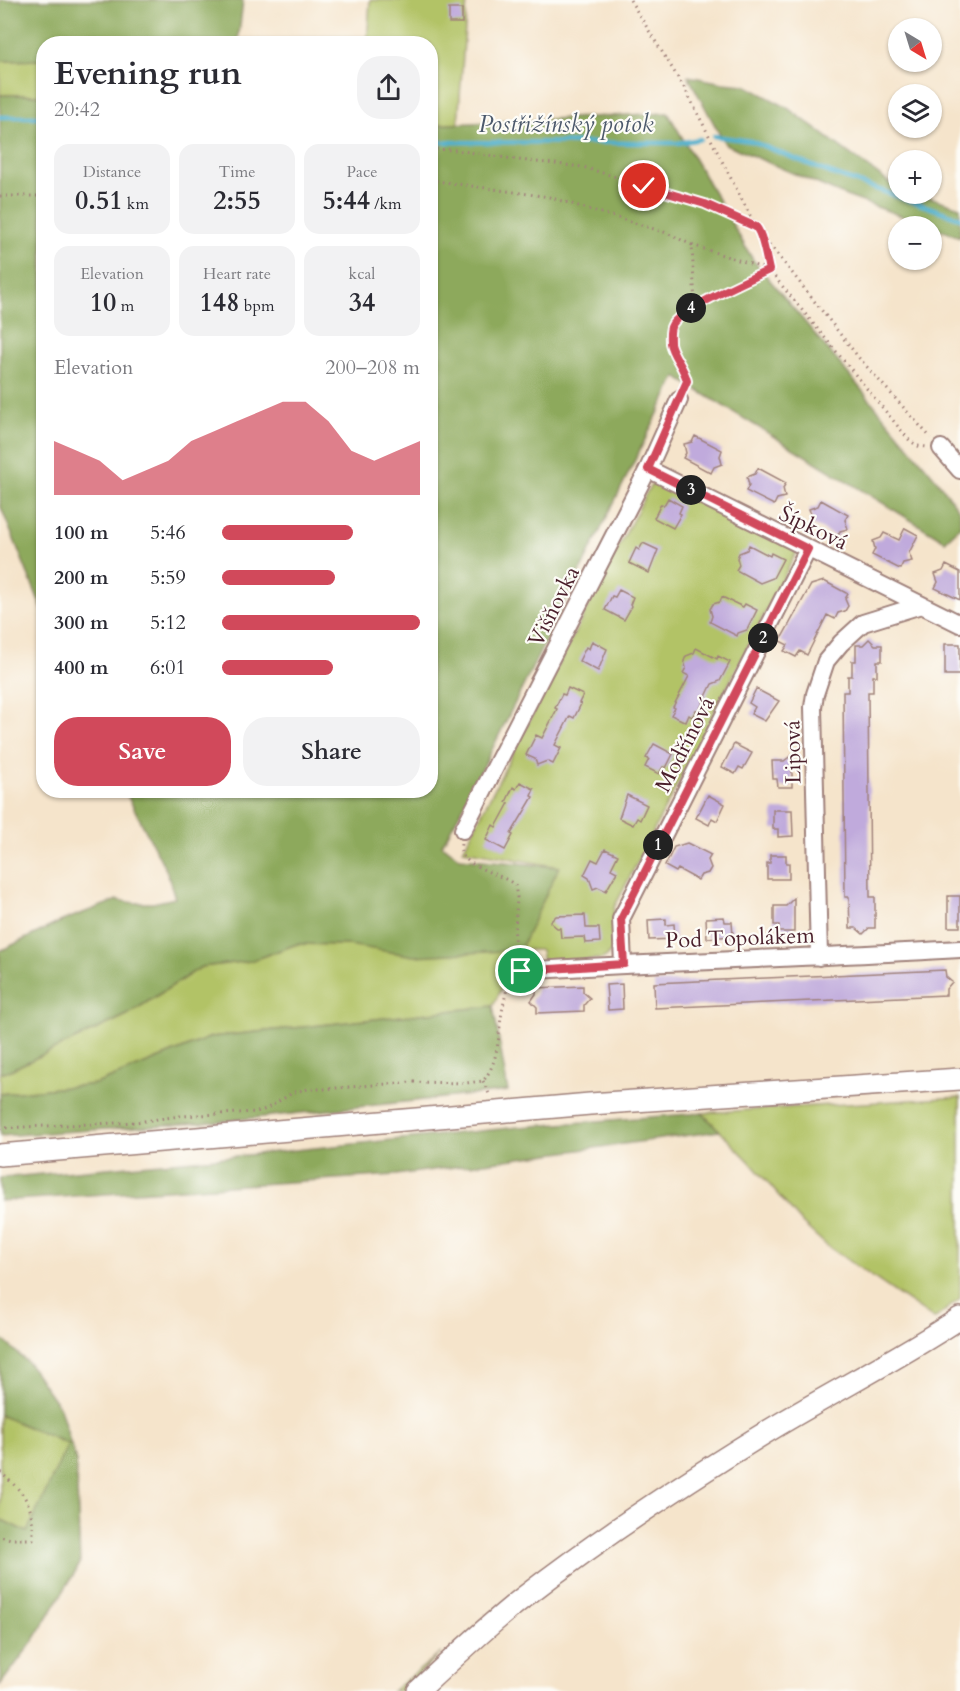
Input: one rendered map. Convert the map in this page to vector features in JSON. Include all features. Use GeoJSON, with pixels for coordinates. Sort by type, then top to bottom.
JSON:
{"type":"FeatureCollection","features":[{"type":"Feature","properties":{"kind":"main road"},"geometry":{"type":"LineString","coordinates":[[0,1155],[590,1104],[960,1079]]}},
{"type":"Feature","properties":{"kind":"main road"},"geometry":{"type":"LineString","coordinates":[[418,1691],[486,1628],[523,1598],[660,1500],[763,1434],[895,1359],[960,1318]]}},
{"type":"Feature","properties":{"kind":"street","name":"Višňovka"},"geometry":{"type":"LineString","coordinates":[[463,830],[648,469],[679,400]]}},
{"type":"Feature","properties":{"kind":"street"},"geometry":{"type":"LineString","coordinates":[[941,448],[960,470]]}},
{"type":"Feature","properties":{"kind":"street","name":"Šípková"},"geometry":{"type":"LineString","coordinates":[[648,469],[960,624]]}},
{"type":"Feature","properties":{"kind":"street","name":"Modřínová"},"geometry":{"type":"LineString","coordinates":[[624,964],[621,919],[808,549]]}},
{"type":"Feature","properties":{"kind":"street","name":"Lipová"},"geometry":{"type":"LineString","coordinates":[[819,957],[813,707],[815,694],[826,661],[841,643],[863,623],[921,605]]}},
{"type":"Feature","properties":{"kind":"street","name":"Pod Topolákem"},"geometry":{"type":"LineString","coordinates":[[514,969],[960,949]]}},
{"type":"Feature","properties":{"kind":"path"},"geometry":{"type":"LineString","coordinates":[[630,0],[685,89],[756,227],[859,358],[941,448]]}},
{"type":"Feature","properties":{"kind":"path"},"geometry":{"type":"LineString","coordinates":[[438,149],[584,167],[705,204],[756,227]]}},
{"type":"Feature","properties":{"kind":"path"},"geometry":{"type":"LineString","coordinates":[[438,181],[549,197],[667,233],[692,245],[769,270]]}},
{"type":"Feature","properties":{"kind":"path"},"geometry":{"type":"LineString","coordinates":[[0,196],[36,196]]}},
{"type":"Feature","properties":{"kind":"path"},"geometry":{"type":"LineString","coordinates":[[761,233],[769,270],[910,441],[918,446],[941,448]]}},
{"type":"Feature","properties":{"kind":"path"},"geometry":{"type":"LineString","coordinates":[[692,245],[695,305]]}},
{"type":"Feature","properties":{"kind":"path"},"geometry":{"type":"LineString","coordinates":[[679,400],[687,381],[684,369],[670,345],[670,328],[673,322],[695,305],[769,270]]}},
{"type":"Feature","properties":{"kind":"path"},"geometry":{"type":"LineString","coordinates":[[0,1128],[136,1122],[180,1116],[257,1112],[294,1092],[308,1089],[412,1082],[483,1081],[488,1075],[497,1052],[501,1015],[514,969],[514,928],[518,891],[510,881],[462,857],[459,849],[463,830]]}},
{"type":"Feature","properties":{"kind":"path"},"geometry":{"type":"LineString","coordinates":[[0,1472],[24,1494],[33,1520],[33,1539],[11,1539],[0,1536]]}},
{"type":"Feature","properties":{"kind":"green space"},"geometry":{"type":"Polygon","coordinates":[[[0,0],[243,0],[239,36],[36,36],[36,60],[0,61],[0,0]]]}},
{"type":"Feature","properties":{"kind":"green space"},"geometry":{"type":"Polygon","coordinates":[[[370,0],[467,0],[458,124],[438,125],[438,36],[368,36],[370,0]]]}},
{"type":"Feature","properties":{"kind":"green space"},"geometry":{"type":"Polygon","coordinates":[[[36,60],[36,95],[0,95],[0,61],[36,60]]]}},
{"type":"Feature","properties":{"kind":"green space"},"geometry":{"type":"Polygon","coordinates":[[[688,76],[745,85],[786,107],[888,182],[888,204],[942,204],[942,201],[960,207],[960,237],[942,231],[942,216],[902,216],[846,196],[725,144],[688,76]]]}},
{"type":"Feature","properties":{"kind":"green space"},"geometry":{"type":"Polygon","coordinates":[[[0,95],[36,95],[36,594],[0,505],[0,95]]]}},
{"type":"Feature","properties":{"kind":"green space"},"geometry":{"type":"Polygon","coordinates":[[[668,113],[753,260],[937,480],[960,511],[960,527],[945,541],[676,377],[466,802],[442,845],[460,858],[559,867],[520,950],[414,956],[349,945],[297,944],[250,961],[201,967],[127,1015],[0,1073],[0,951],[62,921],[117,900],[153,903],[175,898],[167,872],[129,798],[438,798],[438,125],[668,113]]]}},
{"type":"Feature","properties":{"kind":"green space"},"geometry":{"type":"Polygon","coordinates":[[[656,481],[798,549],[614,908],[615,937],[612,950],[608,955],[602,959],[543,962],[541,950],[520,950],[493,1006],[211,1037],[96,1084],[0,1094],[0,1073],[127,1015],[201,967],[250,961],[297,944],[349,945],[559,867],[463,850],[650,486],[656,481]]]}},
{"type":"Feature","properties":{"kind":"green space"},"geometry":{"type":"Polygon","coordinates":[[[493,1006],[508,1091],[215,1122],[0,1136],[0,1094],[96,1084],[211,1037],[493,1006]]]}},
{"type":"Feature","properties":{"kind":"green space"},"geometry":{"type":"Polygon","coordinates":[[[960,1097],[960,1299],[934,1319],[826,1245],[803,1224],[750,1162],[702,1113],[960,1097]]]}},
{"type":"Feature","properties":{"kind":"green space"},"geometry":{"type":"Polygon","coordinates":[[[702,1113],[720,1131],[396,1175],[0,1201],[0,1178],[519,1127],[702,1113]]]}},
{"type":"Feature","properties":{"kind":"green space"},"geometry":{"type":"Polygon","coordinates":[[[0,1337],[29,1364],[60,1408],[76,1461],[80,1564],[34,1640],[0,1685],[0,1519],[27,1532],[68,1444],[0,1415],[0,1337]]]}},
{"type":"Feature","properties":{"kind":"green space"},"geometry":{"type":"Polygon","coordinates":[[[0,1415],[68,1444],[27,1533],[0,1519],[0,1415]]]}},
{"type":"Feature","properties":{"kind":"green space"},"geometry":{"type":"Polygon","coordinates":[[[441,1653],[401,1691],[392,1691],[441,1653]]]}},
{"type":"Feature","properties":{"kind":"building"},"geometry":{"type":"Polygon","coordinates":[[[449,9],[462,9],[462,23],[449,23],[449,9]]]}},
{"type":"Feature","properties":{"kind":"building"},"geometry":{"type":"Polygon","coordinates":[[[695,436],[722,450],[720,456],[722,464],[714,467],[711,473],[683,458],[686,453],[684,444],[692,442],[695,436]]]}},
{"type":"Feature","properties":{"kind":"building"},"geometry":{"type":"Polygon","coordinates":[[[758,468],[786,483],[783,488],[785,497],[777,499],[774,505],[746,491],[749,485],[747,477],[755,474],[758,468]]]}},
{"type":"Feature","properties":{"kind":"building"},"geometry":{"type":"Polygon","coordinates":[[[668,498],[682,506],[679,513],[681,514],[673,528],[654,518],[661,504],[664,505],[668,498]]]}},
{"type":"Feature","properties":{"kind":"building"},"geometry":{"type":"Polygon","coordinates":[[[821,500],[848,515],[845,520],[848,529],[840,531],[837,537],[809,523],[812,517],[809,509],[818,506],[821,500]]]}},
{"type":"Feature","properties":{"kind":"building"},"geometry":{"type":"Polygon","coordinates":[[[905,528],[918,535],[909,553],[912,561],[903,563],[900,569],[872,555],[875,549],[873,541],[881,538],[884,533],[899,540],[905,528]]]}},
{"type":"Feature","properties":{"kind":"building"},"geometry":{"type":"Polygon","coordinates":[[[643,543],[658,550],[649,573],[629,563],[636,548],[639,550],[643,543]]]}},
{"type":"Feature","properties":{"kind":"building"},"geometry":{"type":"Polygon","coordinates":[[[749,545],[770,556],[771,553],[783,559],[773,578],[760,583],[736,570],[739,565],[737,558],[739,553],[747,550],[749,545]]]}},
{"type":"Feature","properties":{"kind":"building"},"geometry":{"type":"Polygon","coordinates":[[[946,565],[960,572],[960,600],[935,588],[938,582],[935,574],[943,571],[946,565]]]}},
{"type":"Feature","properties":{"kind":"building"},"geometry":{"type":"Polygon","coordinates":[[[824,581],[848,594],[845,599],[848,606],[845,611],[838,613],[835,619],[827,615],[807,655],[800,651],[796,657],[784,651],[788,645],[780,641],[811,585],[824,581]]]}},
{"type":"Feature","properties":{"kind":"building"},"geometry":{"type":"Polygon","coordinates":[[[619,590],[633,597],[630,605],[632,606],[624,620],[605,610],[612,596],[615,597],[619,590]]]}},
{"type":"Feature","properties":{"kind":"building"},"geometry":{"type":"Polygon","coordinates":[[[722,597],[743,607],[745,604],[757,610],[747,630],[738,633],[737,636],[710,622],[712,616],[710,609],[713,604],[720,602],[722,597]]]}},
{"type":"Feature","properties":{"kind":"building"},"geometry":{"type":"Polygon","coordinates":[[[869,639],[875,645],[882,645],[882,661],[877,661],[877,676],[873,676],[873,692],[868,692],[870,897],[875,897],[875,928],[869,928],[863,934],[856,928],[850,928],[849,897],[845,897],[843,692],[848,692],[848,676],[852,676],[852,661],[856,661],[856,645],[863,645],[869,639]]]}},
{"type":"Feature","properties":{"kind":"building"},"geometry":{"type":"Polygon","coordinates":[[[592,641],[607,649],[598,671],[579,661],[586,647],[589,649],[592,641]]]}},
{"type":"Feature","properties":{"kind":"building"},"geometry":{"type":"Polygon","coordinates":[[[945,644],[960,644],[960,675],[945,675],[945,644]]]}},
{"type":"Feature","properties":{"kind":"building"},"geometry":{"type":"Polygon","coordinates":[[[696,648],[717,659],[718,656],[730,662],[720,681],[712,684],[699,711],[696,710],[692,717],[689,715],[686,722],[671,715],[689,676],[683,673],[686,668],[684,661],[686,656],[694,653],[696,648]]]}},
{"type":"Feature","properties":{"kind":"building"},"geometry":{"type":"Polygon","coordinates":[[[568,688],[583,695],[579,703],[581,704],[574,718],[570,716],[555,745],[561,748],[553,764],[547,761],[537,765],[535,759],[526,755],[536,735],[542,738],[562,694],[565,695],[568,688]]]}},
{"type":"Feature","properties":{"kind":"building"},"geometry":{"type":"Polygon","coordinates":[[[756,689],[779,701],[765,721],[751,714],[755,707],[749,703],[756,689]]]}},
{"type":"Feature","properties":{"kind":"building"},"geometry":{"type":"Polygon","coordinates":[[[654,744],[673,754],[666,768],[663,767],[659,774],[645,767],[649,759],[646,758],[654,744]]]}},
{"type":"Feature","properties":{"kind":"building"},"geometry":{"type":"Polygon","coordinates":[[[734,744],[752,753],[743,769],[739,767],[735,774],[722,767],[734,744]]]}},
{"type":"Feature","properties":{"kind":"building"},"geometry":{"type":"Polygon","coordinates":[[[792,755],[792,787],[778,787],[777,779],[773,779],[772,761],[784,761],[792,755]]]}},
{"type":"Feature","properties":{"kind":"building"},"geometry":{"type":"Polygon","coordinates":[[[520,782],[534,789],[531,796],[533,797],[511,834],[513,835],[505,850],[486,840],[493,825],[496,827],[509,803],[506,802],[513,787],[516,789],[520,782]]]}},
{"type":"Feature","properties":{"kind":"building"},"geometry":{"type":"Polygon","coordinates":[[[627,795],[647,805],[640,820],[637,818],[633,825],[619,818],[627,795]]]}},
{"type":"Feature","properties":{"kind":"building"},"geometry":{"type":"Polygon","coordinates":[[[708,795],[725,804],[717,821],[712,818],[709,825],[696,818],[708,795]]]}},
{"type":"Feature","properties":{"kind":"building"},"geometry":{"type":"Polygon","coordinates":[[[773,810],[792,810],[793,836],[778,837],[778,829],[773,829],[773,810]]]}},
{"type":"Feature","properties":{"kind":"building"},"geometry":{"type":"Polygon","coordinates":[[[687,843],[711,855],[708,860],[711,868],[698,880],[678,869],[676,872],[665,866],[674,847],[687,843]]]}},
{"type":"Feature","properties":{"kind":"building"},"geometry":{"type":"Polygon","coordinates":[[[605,849],[618,855],[611,869],[617,872],[606,891],[598,887],[593,889],[589,878],[584,875],[592,859],[598,862],[605,849]]]}},
{"type":"Feature","properties":{"kind":"building"},"geometry":{"type":"Polygon","coordinates":[[[770,855],[786,855],[786,863],[789,863],[789,879],[767,879],[767,863],[770,863],[770,855]]]}},
{"type":"Feature","properties":{"kind":"building"},"geometry":{"type":"Polygon","coordinates":[[[948,896],[960,896],[960,927],[948,927],[948,896]]]}},
{"type":"Feature","properties":{"kind":"building"},"geometry":{"type":"Polygon","coordinates":[[[794,898],[794,932],[779,932],[779,925],[774,925],[774,906],[786,906],[794,898]]]}},
{"type":"Feature","properties":{"kind":"building"},"geometry":{"type":"Polygon","coordinates":[[[585,915],[586,928],[599,928],[600,942],[585,943],[584,937],[561,938],[560,928],[550,922],[556,916],[585,915]]]}},
{"type":"Feature","properties":{"kind":"building"},"geometry":{"type":"Polygon","coordinates":[[[724,917],[725,922],[732,922],[733,936],[707,938],[706,918],[724,917]]]}},
{"type":"Feature","properties":{"kind":"building"},"geometry":{"type":"Polygon","coordinates":[[[666,919],[666,925],[674,924],[675,939],[649,940],[648,920],[666,919]]]}},
{"type":"Feature","properties":{"kind":"building"},"geometry":{"type":"Polygon","coordinates":[[[945,970],[946,977],[952,982],[946,989],[946,995],[655,1008],[654,983],[945,970]]]}},
{"type":"Feature","properties":{"kind":"building"},"geometry":{"type":"Polygon","coordinates":[[[622,984],[623,1009],[608,1010],[606,985],[622,984]]]}},
{"type":"Feature","properties":{"kind":"building"},"geometry":{"type":"Polygon","coordinates":[[[583,986],[583,992],[590,998],[584,1005],[584,1011],[537,1013],[537,1007],[531,1001],[536,994],[536,988],[583,986]]]}},
{"type":"Feature","properties":{"kind":"waterway","name":"Postřižínský potok"},"geometry":{"type":"LineString","coordinates":[[0,117],[36,117]]}},
{"type":"Feature","properties":{"kind":"waterway","name":"Postřižínský potok"},"geometry":{"type":"LineString","coordinates":[[714,136],[751,141],[830,173],[960,218]]}},
{"type":"Feature","properties":{"kind":"waterway","name":"Postřižínský potok"},"geometry":{"type":"LineString","coordinates":[[438,142],[678,143],[700,139]]}},
{"type":"Feature","properties":{"kind":"route"},"geometry":{"type":"LineString","coordinates":[[521,971],[624,964],[621,919],[808,549],[648,469],[686,387],[684,369],[670,345],[670,328],[673,322],[695,305],[769,270],[761,233],[756,227],[705,204],[644,186]]}}]}
